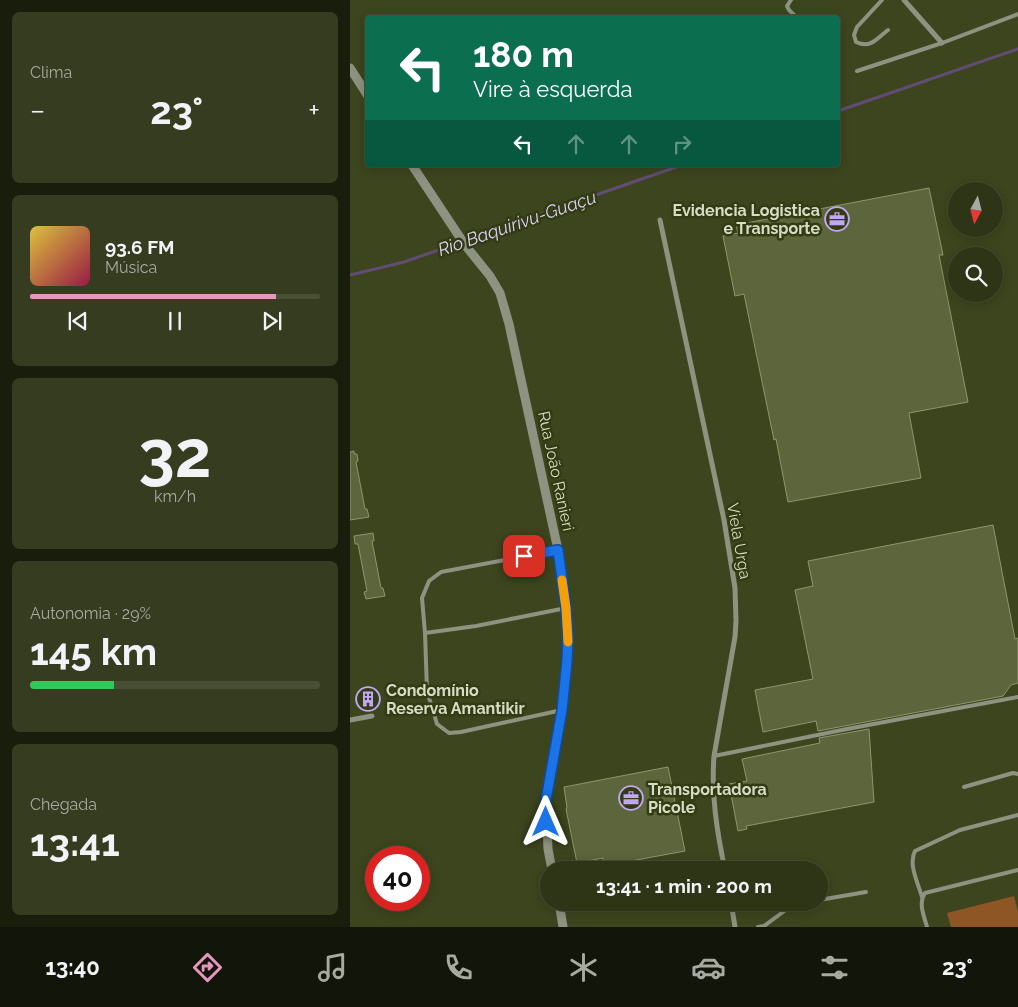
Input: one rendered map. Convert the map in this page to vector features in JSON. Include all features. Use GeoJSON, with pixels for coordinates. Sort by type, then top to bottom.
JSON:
{"type":"FeatureCollection","features":[{"type":"Feature","properties":{"kind":"street"},"geometry":{"type":"LineString","coordinates":[[904,0],[942,43]]}},
{"type":"Feature","properties":{"kind":"street"},"geometry":{"type":"LineString","coordinates":[[350,68],[365,91]]}},
{"type":"Feature","properties":{"kind":"street","name":"Rua João Ranieri"},"geometry":{"type":"LineString","coordinates":[[413,167],[465,245],[490,276],[500,293],[510,324],[558,550],[568,635],[562,710],[546,800],[550,861]]}},
{"type":"Feature","properties":{"kind":"street","name":"Viela Urga"},"geometry":{"type":"LineString","coordinates":[[660,220],[724,520],[735,588],[735,637],[713,771],[714,811],[722,861]]}},
{"type":"Feature","properties":{"kind":"street"},"geometry":{"type":"LineString","coordinates":[[350,720],[372,716]]}},
{"type":"Feature","properties":{"kind":"street"},"geometry":{"type":"LineString","coordinates":[[560,911],[563,927]]}},
{"type":"Feature","properties":{"kind":"street"},"geometry":{"type":"LineString","coordinates":[[732,911],[735,927]]}},
{"type":"Feature","properties":{"kind":"lane"},"geometry":{"type":"LineString","coordinates":[[790,0],[787,6],[788,10],[794,15]]}},
{"type":"Feature","properties":{"kind":"lane"},"geometry":{"type":"LineString","coordinates":[[882,0],[857,27],[854,35],[856,42],[869,45],[888,30]]}},
{"type":"Feature","properties":{"kind":"lane"},"geometry":{"type":"LineString","coordinates":[[857,71],[942,43],[1018,14]]}},
{"type":"Feature","properties":{"kind":"lane"},"geometry":{"type":"LineString","coordinates":[[558,550],[441,572],[429,581],[422,598],[428,690],[437,724],[449,733],[461,732],[562,710]]}},
{"type":"Feature","properties":{"kind":"lane"},"geometry":{"type":"LineString","coordinates":[[425,633],[476,626],[566,608]]}},
{"type":"Feature","properties":{"kind":"lane"},"geometry":{"type":"LineString","coordinates":[[714,756],[1018,697]]}},
{"type":"Feature","properties":{"kind":"lane"},"geometry":{"type":"LineString","coordinates":[[964,787],[1013,773],[1018,774]]}},
{"type":"Feature","properties":{"kind":"lane"},"geometry":{"type":"LineString","coordinates":[[927,927],[921,905],[922,897],[912,864],[912,856],[915,851],[960,830],[1018,815]]}},
{"type":"Feature","properties":{"kind":"lane"},"geometry":{"type":"LineString","coordinates":[[922,897],[926,893],[1018,870]]}},
{"type":"Feature","properties":{"kind":"lane"},"geometry":{"type":"LineString","coordinates":[[828,898],[866,892]]}},
{"type":"Feature","properties":{"kind":"lane"},"geometry":{"type":"LineString","coordinates":[[758,927],[764,926],[784,911]]}},
{"type":"Feature","properties":{"kind":"shaded area"},"geometry":{"type":"Polygon","coordinates":[[[1014,896],[1018,912],[1018,927],[951,927],[947,913],[1014,896]]]}},
{"type":"Feature","properties":{"kind":"building"},"geometry":{"type":"Polygon","coordinates":[[[929,188],[943,255],[939,255],[968,402],[909,413],[921,478],[788,502],[744,294],[735,296],[723,236],[738,233],[736,225],[929,188]]]}},
{"type":"Feature","properties":{"kind":"building"},"geometry":{"type":"Polygon","coordinates":[[[354,451],[354,454],[357,454],[358,461],[356,462],[365,509],[367,509],[369,517],[350,520],[350,452],[354,451]]]}},
{"type":"Feature","properties":{"kind":"building"},"geometry":{"type":"Polygon","coordinates":[[[993,525],[1015,639],[1018,638],[1018,683],[1011,685],[1003,696],[818,731],[816,721],[763,732],[755,690],[813,679],[795,590],[813,586],[808,561],[993,525]]]}},
{"type":"Feature","properties":{"kind":"building"},"geometry":{"type":"Polygon","coordinates":[[[373,533],[374,541],[372,541],[381,588],[383,588],[385,596],[366,599],[364,592],[367,591],[358,544],[355,544],[354,536],[373,533]]]}},
{"type":"Feature","properties":{"kind":"building","name":"Condomínio Reserva Amantikir"},"geometry":{"type":"Polygon","coordinates":[[[373,693],[375,703],[364,705],[362,695],[373,693]]]}},
{"type":"Feature","properties":{"kind":"building"},"geometry":{"type":"Polygon","coordinates":[[[869,729],[874,802],[746,826],[747,829],[738,831],[729,784],[747,781],[742,759],[820,743],[819,738],[869,729]]]}},
{"type":"Feature","properties":{"kind":"building"},"geometry":{"type":"Polygon","coordinates":[[[668,767],[685,851],[631,861],[603,861],[603,858],[577,861],[566,809],[564,787],[668,767]]]}},
{"type":"Feature","properties":{"kind":"waterway","name":"Rio Baquirivu-Guaçu"},"geometry":{"type":"LineString","coordinates":[[840,110],[1018,49]]}},
{"type":"Feature","properties":{"kind":"waterway","name":"Rio Baquirivu-Guaçu"},"geometry":{"type":"LineString","coordinates":[[350,275],[404,262],[676,167]]}},
{"type":"Feature","properties":{"kind":"slow traffic"},"geometry":{"type":"LineString","coordinates":[[562,580],[568,642]]}},
{"type":"Feature","properties":{"kind":"place","name":"Evidencia Logistica e Transporte"},"geometry":{"type":"Point","coordinates":[837,219]}},
{"type":"Feature","properties":{"kind":"place","name":"Condomínio Reserva Amantikir"},"geometry":{"type":"Point","coordinates":[368,699]}},
{"type":"Feature","properties":{"kind":"place","name":"Transportadora Picole"},"geometry":{"type":"Point","coordinates":[631,798]}},
{"type":"Feature","properties":{"kind":"route"},"geometry":{"type":"LineString","coordinates":[[524,556],[558,550],[566,608],[567,661],[562,710],[546,800],[546,822]]}}]}
